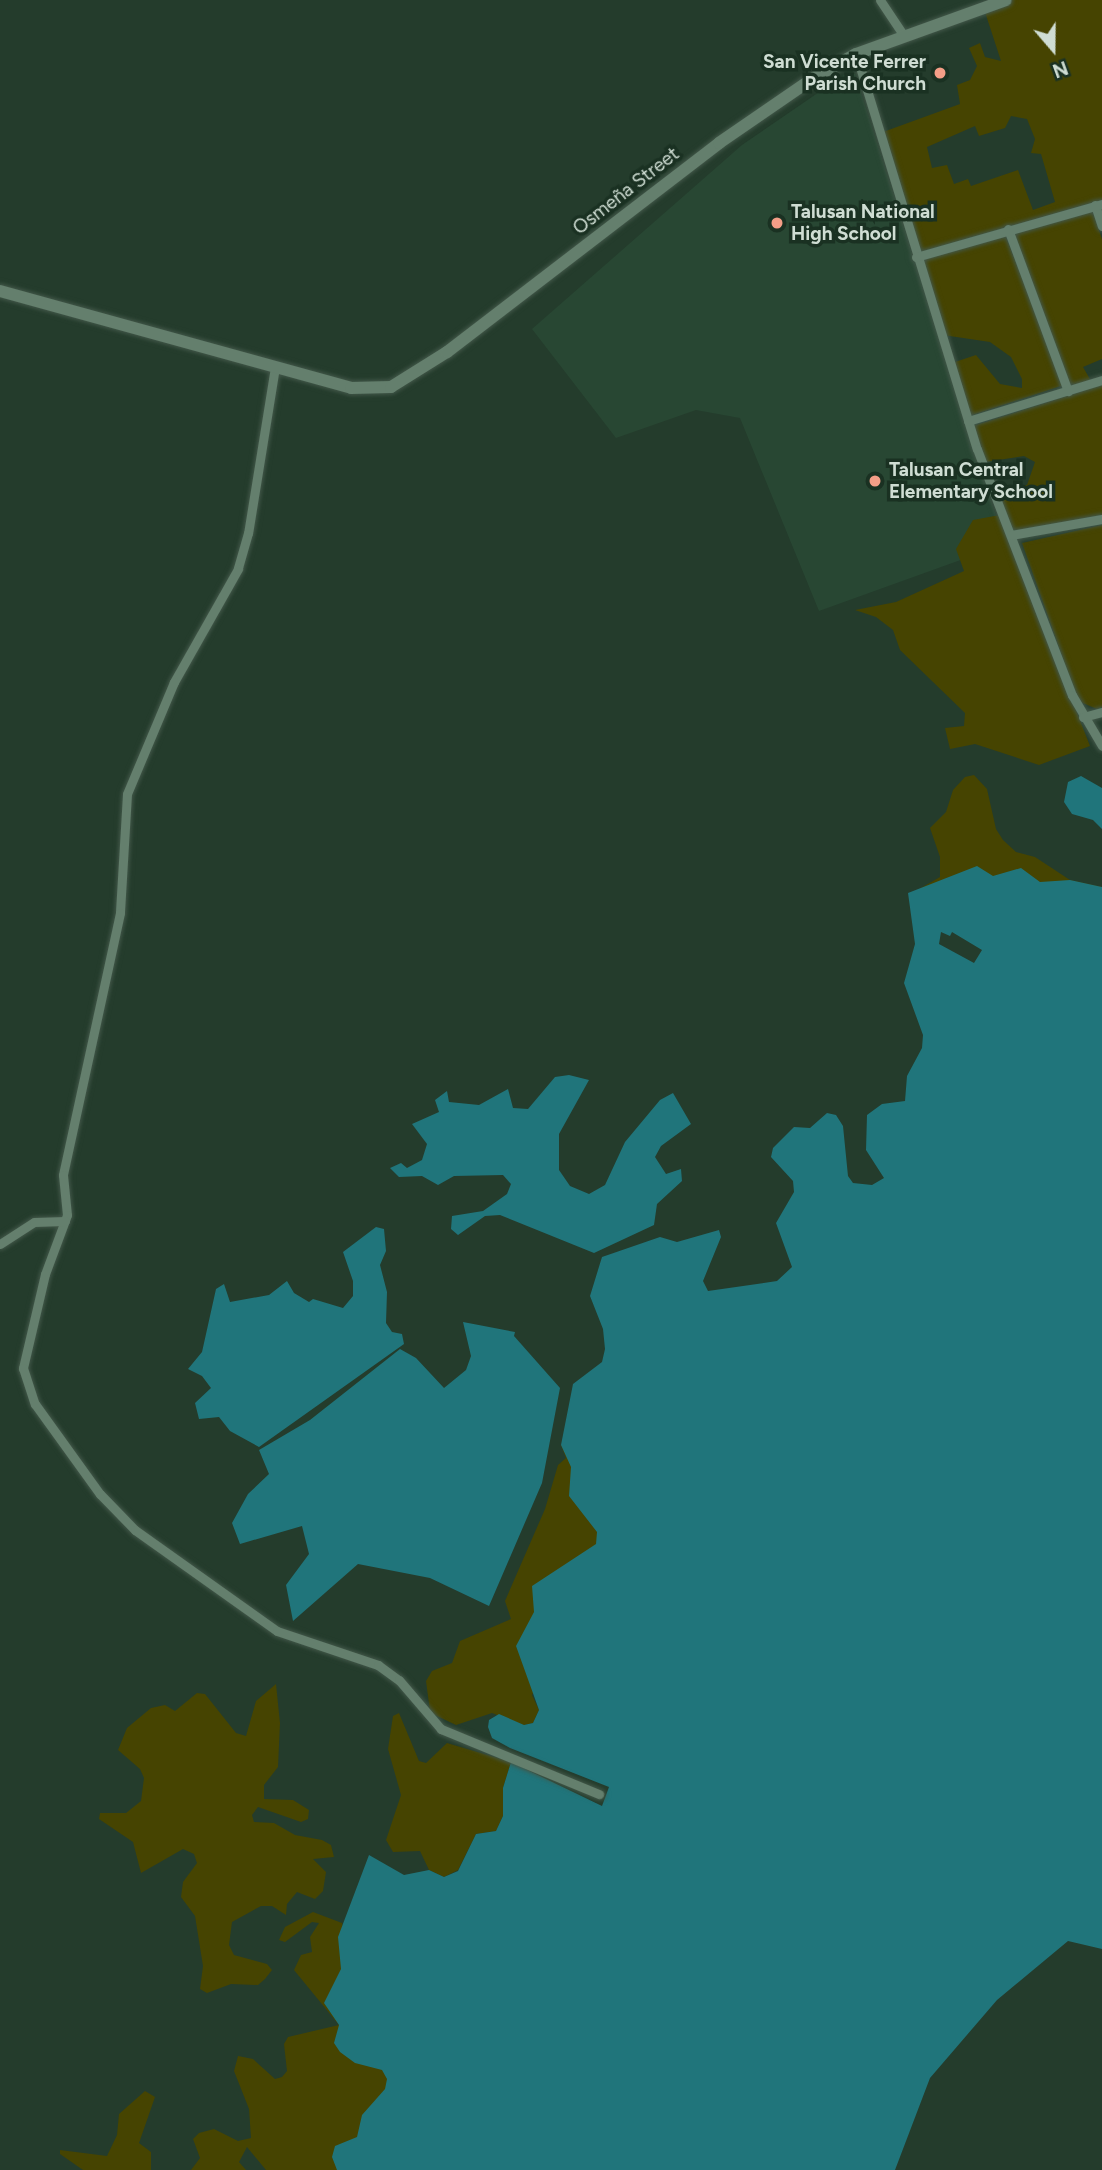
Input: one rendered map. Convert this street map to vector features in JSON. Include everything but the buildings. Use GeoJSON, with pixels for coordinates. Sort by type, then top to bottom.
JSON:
{"type":"FeatureCollection","features":[{"type":"Feature","properties":{"kind":"main road","name":"Osmeña Street"},"geometry":{"type":"LineString","coordinates":[[0,291],[363,390],[401,383],[760,113],[856,54],[1006,0]]}},
{"type":"Feature","properties":{"kind":"street"},"geometry":{"type":"LineString","coordinates":[[880,0],[904,36]]}},
{"type":"Feature","properties":{"kind":"street"},"geometry":{"type":"LineString","coordinates":[[856,54],[968,421],[1083,717],[1102,746]]}},
{"type":"Feature","properties":{"kind":"street"},"geometry":{"type":"LineString","coordinates":[[916,257],[1098,205],[1102,226]]}},
{"type":"Feature","properties":{"kind":"street"},"geometry":{"type":"LineString","coordinates":[[1008,229],[1068,391]]}},
{"type":"Feature","properties":{"kind":"street"},"geometry":{"type":"LineString","coordinates":[[275,367],[248,533],[238,569],[174,682],[127,794],[120,913],[63,1175],[65,1221],[45,1274],[23,1368],[35,1404],[115,1513],[277,1631],[378,1665],[413,1694],[441,1729],[599,1794]]}},
{"type":"Feature","properties":{"kind":"street"},"geometry":{"type":"LineString","coordinates":[[968,421],[1102,380]]}},
{"type":"Feature","properties":{"kind":"street"},"geometry":{"type":"LineString","coordinates":[[1011,534],[1102,519]]}},
{"type":"Feature","properties":{"kind":"street"},"geometry":{"type":"LineString","coordinates":[[1083,717],[1102,712]]}},
{"type":"Feature","properties":{"kind":"street"},"geometry":{"type":"LineString","coordinates":[[0,1244],[34,1222],[65,1221]]}},
{"type":"Feature","properties":{"kind":"shaded area"},"geometry":{"type":"Polygon","coordinates":[[[1012,0],[1102,0],[1102,200],[920,252],[883,132],[960,104],[957,85],[970,80],[977,66],[969,48],[980,43],[985,57],[1001,61],[984,9],[1012,0]],[[1011,116],[1005,128],[979,136],[975,126],[927,147],[932,168],[947,165],[954,184],[968,179],[971,186],[1018,170],[1033,210],[1055,202],[1041,154],[1031,153],[1035,139],[1027,119],[1011,116]]]}},
{"type":"Feature","properties":{"kind":"shaded area"},"geometry":{"type":"Polygon","coordinates":[[[847,73],[855,74],[1005,544],[819,611],[740,418],[696,410],[616,438],[532,329],[742,145],[847,73]]]}},
{"type":"Feature","properties":{"kind":"shaded area"},"geometry":{"type":"Polygon","coordinates":[[[1092,210],[1102,239],[1102,359],[1083,367],[1091,381],[1071,386],[1013,230],[1092,210]]]}},
{"type":"Feature","properties":{"kind":"shaded area"},"geometry":{"type":"Polygon","coordinates":[[[1005,235],[1064,385],[969,416],[952,363],[976,355],[1000,384],[1022,388],[1022,379],[1011,357],[990,342],[943,335],[921,258],[1005,235]]]}},
{"type":"Feature","properties":{"kind":"shaded area"},"geometry":{"type":"Polygon","coordinates":[[[1102,385],[1102,515],[1013,531],[997,489],[1027,485],[1035,462],[1024,456],[985,462],[973,426],[1102,385]]]}},
{"type":"Feature","properties":{"kind":"shaded area"},"geometry":{"type":"Polygon","coordinates":[[[1000,515],[1090,746],[1039,765],[975,744],[950,749],[945,728],[964,726],[965,713],[900,650],[893,630],[876,617],[855,610],[896,602],[964,571],[956,549],[973,520],[1000,515]]]}},
{"type":"Feature","properties":{"kind":"shaded area"},"geometry":{"type":"Polygon","coordinates":[[[1102,525],[1102,707],[1097,709],[1078,701],[1022,543],[1102,525]]]}},
{"type":"Feature","properties":{"kind":"shaded area"},"geometry":{"type":"Polygon","coordinates":[[[974,775],[987,789],[996,829],[1003,840],[1016,852],[1035,857],[1070,880],[1102,887],[1102,904],[1020,876],[914,892],[940,877],[940,857],[930,828],[946,812],[953,790],[965,777],[974,775]]]}},
{"type":"Feature","properties":{"kind":"shaded area"},"geometry":{"type":"Polygon","coordinates":[[[669,1390],[532,1695],[539,1710],[533,1723],[524,1725],[492,1713],[456,1725],[435,1715],[430,1711],[426,1681],[432,1671],[452,1663],[460,1641],[511,1619],[505,1601],[545,1509],[558,1465],[566,1458],[561,1445],[669,1390]]]}},
{"type":"Feature","properties":{"kind":"shaded area"},"geometry":{"type":"Polygon","coordinates":[[[276,1684],[280,1723],[278,1767],[264,1785],[264,1799],[293,1800],[309,1810],[308,1819],[301,1822],[258,1807],[252,1815],[254,1822],[274,1823],[295,1835],[322,1840],[331,1845],[334,1857],[313,1859],[326,1872],[323,1891],[315,1899],[297,1892],[287,1904],[286,1915],[272,1906],[261,1906],[232,1922],[229,1945],[234,1955],[267,1964],[272,1970],[265,1979],[258,1985],[231,1984],[207,1993],[200,1989],[203,1966],[195,1916],[181,1897],[183,1882],[197,1863],[194,1854],[183,1849],[141,1873],[133,1842],[99,1819],[100,1813],[126,1813],[141,1801],[144,1778],[140,1769],[118,1750],[127,1728],[151,1708],[165,1705],[175,1711],[197,1693],[205,1694],[236,1733],[246,1736],[256,1701],[276,1684]]]}},
{"type":"Feature","properties":{"kind":"shaded area"},"geometry":{"type":"Polygon","coordinates":[[[399,1713],[419,1761],[426,1763],[447,1743],[511,1762],[503,1788],[503,1816],[496,1831],[476,1834],[458,1870],[444,1877],[429,1870],[420,1851],[393,1852],[386,1840],[401,1795],[388,1749],[393,1716],[399,1713]]]}},
{"type":"Feature","properties":{"kind":"shaded area"},"geometry":{"type":"Polygon","coordinates":[[[313,1912],[342,1923],[371,2066],[403,2075],[341,2170],[266,2170],[247,2147],[239,2162],[246,2170],[191,2170],[200,2158],[193,2139],[199,2133],[214,2129],[238,2141],[251,2138],[249,2109],[234,2071],[238,2056],[253,2059],[275,2079],[282,2077],[287,2071],[284,2044],[288,2037],[339,2025],[294,1970],[301,1955],[312,1952],[310,1937],[319,1923],[312,1922],[285,1942],[279,1940],[285,1927],[313,1912]]]}},
{"type":"Feature","properties":{"kind":"shaded area"},"geometry":{"type":"Polygon","coordinates":[[[145,2091],[155,2097],[139,2143],[151,2152],[151,2170],[83,2170],[60,2154],[60,2150],[107,2156],[117,2135],[119,2114],[145,2091]]]}},
{"type":"Feature","properties":{"kind":"water"},"geometry":{"type":"Polygon","coordinates":[[[1081,776],[1102,788],[1102,829],[1093,820],[1072,814],[1064,802],[1068,782],[1081,776]]]}},
{"type":"Feature","properties":{"kind":"water"},"geometry":{"type":"Polygon","coordinates":[[[977,866],[993,876],[1021,868],[1040,882],[1070,880],[1102,887],[1102,1949],[1068,1941],[997,2000],[930,2078],[895,2170],[337,2170],[332,2157],[335,2146],[357,2137],[362,2115],[385,2089],[387,2079],[382,2070],[355,2063],[340,2052],[334,2043],[339,2025],[324,2003],[341,1969],[338,1937],[369,1855],[404,1875],[429,1870],[444,1877],[458,1871],[476,1834],[496,1831],[503,1816],[503,1788],[511,1762],[602,1806],[609,1787],[510,1748],[492,1738],[488,1727],[489,1720],[499,1714],[524,1725],[533,1723],[539,1710],[516,1646],[534,1612],[532,1586],[596,1544],[597,1532],[569,1496],[571,1467],[561,1445],[573,1384],[602,1362],[605,1349],[603,1329],[590,1296],[602,1257],[660,1237],[677,1242],[719,1230],[721,1237],[703,1281],[708,1291],[777,1281],[792,1267],[776,1223],[794,1192],[793,1181],[771,1157],[773,1148],[794,1127],[810,1128],[827,1113],[836,1115],[843,1126],[848,1176],[853,1183],[872,1185],[884,1178],[866,1150],[867,1115],[882,1104],[905,1101],[907,1076],[922,1048],[923,1035],[904,983],[915,944],[908,893],[977,866]]]}},
{"type":"Feature","properties":{"kind":"water"},"geometry":{"type":"Polygon","coordinates":[[[569,1075],[589,1080],[559,1134],[559,1170],[570,1186],[589,1194],[605,1185],[625,1142],[660,1100],[673,1093],[691,1124],[661,1146],[655,1157],[666,1174],[681,1169],[682,1181],[657,1204],[654,1225],[594,1253],[500,1215],[485,1216],[458,1235],[451,1229],[452,1216],[483,1211],[507,1194],[511,1184],[503,1175],[454,1176],[438,1185],[422,1176],[399,1177],[390,1168],[401,1163],[407,1168],[422,1160],[427,1144],[412,1124],[439,1112],[435,1100],[447,1091],[449,1102],[479,1105],[508,1089],[513,1108],[528,1109],[555,1077],[569,1075]]]}},
{"type":"Feature","properties":{"kind":"water"},"geometry":{"type":"Polygon","coordinates":[[[376,1227],[384,1229],[386,1251],[380,1265],[387,1292],[386,1323],[392,1332],[402,1334],[404,1344],[259,1447],[230,1431],[219,1417],[199,1419],[195,1403],[211,1388],[202,1376],[188,1369],[202,1352],[216,1289],[224,1284],[230,1302],[269,1295],[287,1281],[294,1293],[309,1302],[313,1299],[343,1308],[353,1296],[353,1281],[343,1252],[376,1227]]]}},
{"type":"Feature","properties":{"kind":"water"},"geometry":{"type":"Polygon","coordinates":[[[463,1322],[515,1332],[514,1336],[560,1388],[542,1483],[489,1606],[430,1578],[358,1564],[293,1621],[286,1585],[309,1554],[302,1526],[240,1544],[232,1523],[248,1494],[269,1474],[259,1450],[310,1420],[400,1349],[416,1358],[444,1388],[466,1370],[471,1356],[463,1322]]]}},
{"type":"Feature","properties":{"kind":"pier"},"geometry":{"type":"Polygon","coordinates":[[[941,932],[950,936],[952,932],[982,950],[974,963],[939,944],[941,932]]]}},
{"type":"Feature","properties":{"kind":"place","name":"San Vicente Ferrer Parish Church"},"geometry":{"type":"Point","coordinates":[940,73]}},
{"type":"Feature","properties":{"kind":"place","name":"Talusan National High School"},"geometry":{"type":"Point","coordinates":[777,223]}},
{"type":"Feature","properties":{"kind":"place","name":"Talusan Central Elementary School"},"geometry":{"type":"Point","coordinates":[875,481]}}]}
